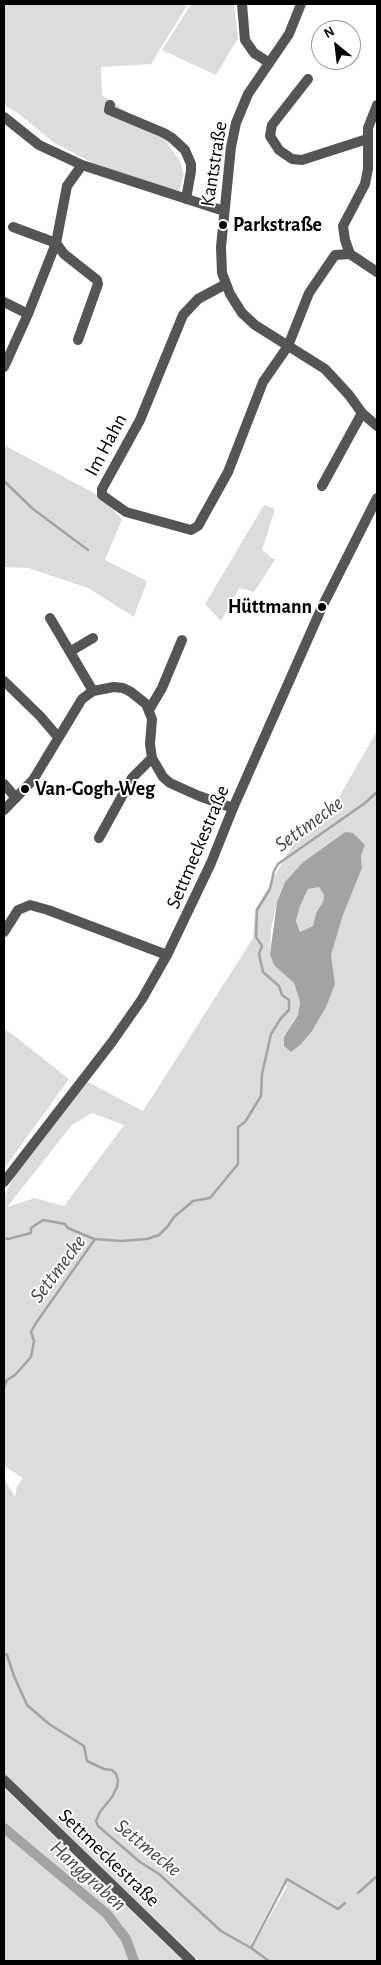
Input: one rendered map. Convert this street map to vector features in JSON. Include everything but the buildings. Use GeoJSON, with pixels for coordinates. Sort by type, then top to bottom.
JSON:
{"type":"FeatureCollection","features":[{"type":"Feature","properties":{"kind":"street"},"geometry":{"type":"LineString","coordinates":[[242,4],[245,40],[254,53],[268,62]]}},
{"type":"Feature","properties":{"kind":"street","name":"Kantstraße"},"geometry":{"type":"LineString","coordinates":[[301,4],[289,34],[268,62],[248,94],[236,123],[231,147],[224,211],[221,247],[222,273],[230,294],[242,313],[255,325],[319,364],[377,426]]}},
{"type":"Feature","properties":{"kind":"street"},"geometry":{"type":"LineString","coordinates":[[308,79],[272,125],[270,136],[279,150],[292,159],[302,160],[367,139]]}},
{"type":"Feature","properties":{"kind":"street"},"geometry":{"type":"LineString","coordinates":[[110,105],[108,110],[164,133],[185,150],[191,164],[186,198]]}},
{"type":"Feature","properties":{"kind":"street"},"geometry":{"type":"LineString","coordinates":[[377,105],[368,128],[368,169],[365,184],[343,226],[350,254],[377,272]]}},
{"type":"Feature","properties":{"kind":"street"},"geometry":{"type":"LineString","coordinates":[[4,117],[38,145],[82,165],[224,211]]}},
{"type":"Feature","properties":{"kind":"street"},"geometry":{"type":"LineString","coordinates":[[4,367],[28,314],[56,243],[67,186],[82,165]]}},
{"type":"Feature","properties":{"kind":"street"},"geometry":{"type":"LineString","coordinates":[[13,227],[56,243],[64,254],[97,280],[98,284],[78,340]]}},
{"type":"Feature","properties":{"kind":"street"},"geometry":{"type":"LineString","coordinates":[[288,346],[309,294],[323,272],[335,255],[350,254]]}},
{"type":"Feature","properties":{"kind":"street","name":"Im Hahn"},"geometry":{"type":"LineString","coordinates":[[226,284],[198,299],[183,315],[140,420],[102,489],[102,495],[120,509],[133,515],[191,530],[194,529],[228,472],[263,382],[288,346]]}},
{"type":"Feature","properties":{"kind":"street"},"geometry":{"type":"LineString","coordinates":[[4,302],[28,314]]}},
{"type":"Feature","properties":{"kind":"street"},"geometry":{"type":"LineString","coordinates":[[322,486],[362,412]]}},
{"type":"Feature","properties":{"kind":"street","name":"Settmeckestraße"},"geometry":{"type":"LineString","coordinates":[[4,1182],[112,1042],[142,999],[167,955],[212,863],[233,808],[322,607],[377,498]]}},
{"type":"Feature","properties":{"kind":"street"},"geometry":{"type":"LineString","coordinates":[[50,618],[93,691]]}},
{"type":"Feature","properties":{"kind":"street"},"geometry":{"type":"LineString","coordinates":[[71,651],[93,638]]}},
{"type":"Feature","properties":{"kind":"street"},"geometry":{"type":"LineString","coordinates":[[148,710],[166,680],[182,640]]}},
{"type":"Feature","properties":{"kind":"street"},"geometry":{"type":"LineString","coordinates":[[4,681],[40,716],[58,737]]}},
{"type":"Feature","properties":{"kind":"street"},"geometry":{"type":"LineString","coordinates":[[4,810],[25,789],[43,765],[82,699],[93,691],[105,687],[123,688],[141,698],[152,719],[150,744],[152,758],[163,777],[170,783],[199,796],[233,808]]}},
{"type":"Feature","properties":{"kind":"street"},"geometry":{"type":"LineString","coordinates":[[99,838],[132,778],[152,758]]}},
{"type":"Feature","properties":{"kind":"street"},"geometry":{"type":"LineString","coordinates":[[4,784],[16,798]]}},
{"type":"Feature","properties":{"kind":"street"},"geometry":{"type":"LineString","coordinates":[[4,932],[18,910],[30,905],[38,906],[167,955]]}},
{"type":"Feature","properties":{"kind":"street","name":"Settmeckestraße"},"geometry":{"type":"LineString","coordinates":[[4,1780],[191,1961]]}},
{"type":"Feature","properties":{"kind":"shaded area"},"geometry":{"type":"Polygon","coordinates":[[[4,4],[188,4],[151,64],[101,67],[102,95],[161,135],[180,161],[184,175],[179,191],[100,167],[53,142],[19,114],[4,105],[4,4]]]}},
{"type":"Feature","properties":{"kind":"shaded area"},"geometry":{"type":"Polygon","coordinates":[[[191,4],[234,4],[238,38],[216,75],[162,50],[191,4]]]}},
{"type":"Feature","properties":{"kind":"shaded area"},"geometry":{"type":"Polygon","coordinates":[[[4,445],[101,497],[122,519],[105,560],[147,581],[134,617],[88,588],[28,568],[4,567],[4,445]]]}},
{"type":"Feature","properties":{"kind":"shaded area"},"geometry":{"type":"Polygon","coordinates":[[[264,505],[275,509],[262,550],[275,560],[254,592],[239,588],[221,621],[205,604],[264,505]]]}},
{"type":"Feature","properties":{"kind":"shaded area"},"geometry":{"type":"Polygon","coordinates":[[[377,731],[377,1961],[199,1961],[4,1774],[4,1479],[15,1497],[17,1486],[23,1478],[4,1466],[4,1197],[21,1162],[88,1082],[143,1111],[253,938],[255,910],[295,841],[325,821],[377,731]],[[345,832],[302,863],[285,882],[277,902],[271,929],[270,954],[294,983],[300,1002],[298,1015],[290,1025],[335,984],[331,955],[343,915],[362,868],[361,856],[365,845],[345,832]],[[92,1113],[72,1125],[7,1207],[35,1198],[64,1206],[124,1125],[92,1113]],[[283,1883],[251,1944],[253,1946],[287,1886],[283,1883]]]}},
{"type":"Feature","properties":{"kind":"shaded area"},"geometry":{"type":"Polygon","coordinates":[[[345,832],[353,833],[365,845],[361,856],[362,868],[343,915],[331,955],[335,984],[326,1007],[312,1031],[291,1052],[284,1046],[284,1037],[298,1015],[300,1002],[294,983],[274,965],[270,954],[277,902],[285,882],[302,863],[345,832]],[[319,887],[308,889],[300,906],[296,921],[300,932],[313,926],[316,913],[323,902],[324,895],[319,887]]]}},
{"type":"Feature","properties":{"kind":"shaded area"},"geometry":{"type":"Polygon","coordinates":[[[319,887],[324,895],[323,902],[316,913],[313,926],[300,932],[296,921],[300,906],[308,889],[319,887]]]}},
{"type":"Feature","properties":{"kind":"shaded area"},"geometry":{"type":"Polygon","coordinates":[[[4,1029],[69,1079],[4,1169],[4,1029]]]}},
{"type":"Feature","properties":{"kind":"shaded area"},"geometry":{"type":"Polygon","coordinates":[[[4,1788],[175,1953],[184,1961],[4,1961],[4,1788]]]}},
{"type":"Feature","properties":{"kind":"waterway"},"geometry":{"type":"LineString","coordinates":[[4,481],[33,509],[88,550]]}},
{"type":"Feature","properties":{"kind":"waterway","name":"Settmecke"},"geometry":{"type":"LineString","coordinates":[[4,1387],[7,1380],[15,1375],[31,1357],[34,1341],[31,1332],[95,1239],[121,1241],[147,1239],[159,1235],[174,1217],[193,1201],[210,1198],[238,1164],[238,1127],[245,1122],[261,1096],[262,1074],[271,1034],[281,1018],[289,1010],[289,1000],[282,995],[279,986],[263,972],[259,954],[262,946],[256,937],[257,910],[270,889],[274,871],[278,864],[365,803],[377,792]]}},
{"type":"Feature","properties":{"kind":"waterway"},"geometry":{"type":"LineString","coordinates":[[4,1238],[8,1239],[31,1233],[31,1228],[43,1220],[65,1224],[68,1228],[94,1239]]}},
{"type":"Feature","properties":{"kind":"waterway","name":"Settmecke"},"geometry":{"type":"LineString","coordinates":[[4,1653],[7,1655],[27,1705],[49,1724],[84,1746],[87,1761],[104,1769],[112,1770],[116,1774],[118,1780],[117,1787],[100,1812],[96,1821],[98,1826],[140,1862],[159,1874],[221,1931],[269,1961]]}},
{"type":"Feature","properties":{"kind":"waterway","name":"Hanggraben"},"geometry":{"type":"LineString","coordinates":[[4,1828],[107,1914],[126,1939],[134,1961]]}},
{"type":"Feature","properties":{"kind":"waterway"},"geometry":{"type":"LineString","coordinates":[[358,1893],[377,1876]]}},
{"type":"Feature","properties":{"kind":"waterway"},"geometry":{"type":"LineString","coordinates":[[251,1948],[287,1879],[338,1909],[345,1903]]}},
{"type":"Feature","properties":{"kind":"place","name":"Parkstraße"},"geometry":{"type":"Point","coordinates":[223,225]}},
{"type":"Feature","properties":{"kind":"place","name":"Hüttmann"},"geometry":{"type":"Point","coordinates":[322,607]}},
{"type":"Feature","properties":{"kind":"place","name":"Van-Gogh-Weg"},"geometry":{"type":"Point","coordinates":[25,789]}}]}
